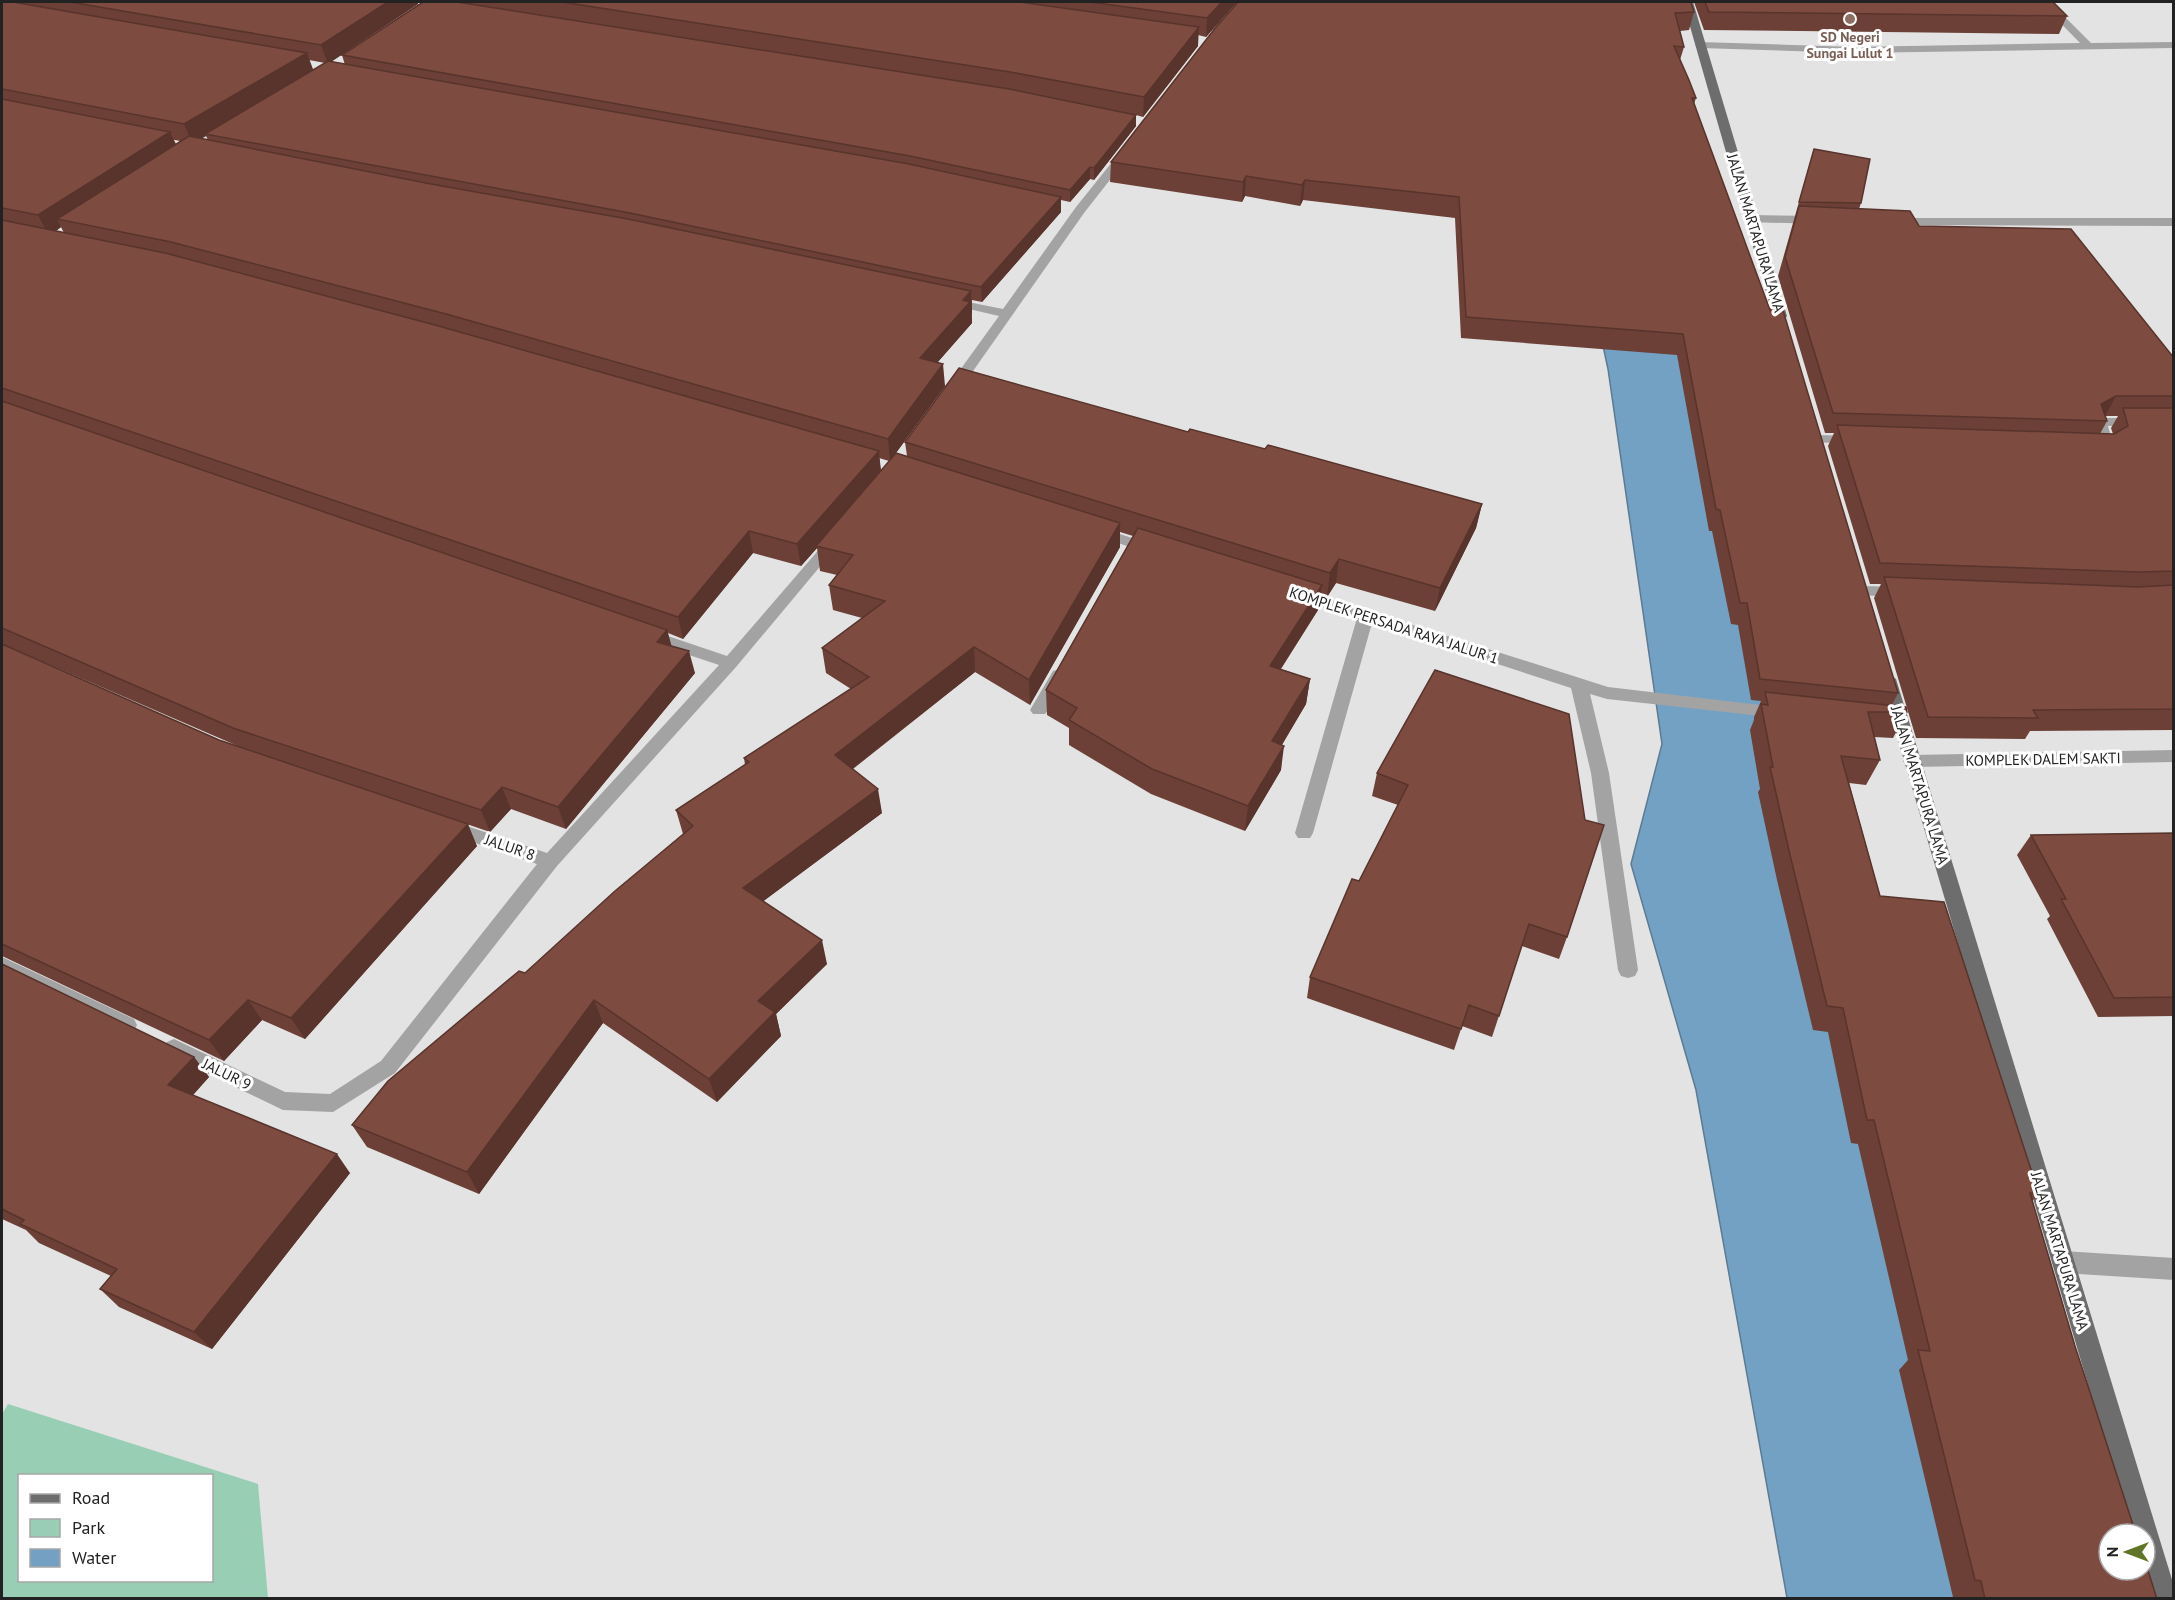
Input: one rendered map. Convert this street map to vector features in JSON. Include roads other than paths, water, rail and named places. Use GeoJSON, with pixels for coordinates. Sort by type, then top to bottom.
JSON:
{"type":"FeatureCollection","features":[{"type":"Feature","properties":{"kind":"main road","name":"JALAN MARTAPURA LAMA"},"geometry":{"type":"LineString","coordinates":[[1688,2],[1784,329]]}},
{"type":"Feature","properties":{"kind":"main road"},"geometry":{"type":"LineString","coordinates":[[1811,417],[1824,461]]}},
{"type":"Feature","properties":{"kind":"main road"},"geometry":{"type":"LineString","coordinates":[[1857,569],[1869,613]]}},
{"type":"Feature","properties":{"kind":"main road","name":"JALAN MARTAPURA LAMA"},"geometry":{"type":"LineString","coordinates":[[1882,658],[2141,1522]]}},
{"type":"Feature","properties":{"kind":"main road","name":"JALAN MARTAPURA LAMA"},"geometry":{"type":"LineString","coordinates":[[2157,1575],[2164,1599]]}},
{"type":"Feature","properties":{"kind":"street"},"geometry":{"type":"LineString","coordinates":[[2045,2],[2089,47]]}},
{"type":"Feature","properties":{"kind":"street"},"geometry":{"type":"LineString","coordinates":[[1700,45],[1853,50],[2174,45]]}},
{"type":"Feature","properties":{"kind":"street"},"geometry":{"type":"LineString","coordinates":[[945,401],[1008,314],[1074,208],[1134,141]]}},
{"type":"Feature","properties":{"kind":"street"},"geometry":{"type":"LineString","coordinates":[[1751,219],[1833,221]]}},
{"type":"Feature","properties":{"kind":"street"},"geometry":{"type":"LineString","coordinates":[[1879,221],[2174,222]]}},
{"type":"Feature","properties":{"kind":"street"},"geometry":{"type":"LineString","coordinates":[[931,296],[1008,314]]}},
{"type":"Feature","properties":{"kind":"street"},"geometry":{"type":"LineString","coordinates":[[2091,448],[2102,448],[2107,445],[2099,425],[2106,422],[2174,422]]}},
{"type":"Feature","properties":{"kind":"street"},"geometry":{"type":"LineString","coordinates":[[1817,439],[1874,441]]}},
{"type":"Feature","properties":{"kind":"street"},"geometry":{"type":"LineString","coordinates":[[1088,529],[1129,548],[1165,553]]}},
{"type":"Feature","properties":{"kind":"street","name":"JALUR 9"},"geometry":{"type":"LineString","coordinates":[[2,964],[283,1101],[333,1103],[388,1067],[550,861],[730,663],[843,530]]}},
{"type":"Feature","properties":{"kind":"street","name":"KOMPLEK PERSADA RAYA JALUR 1"},"geometry":{"type":"LineString","coordinates":[[1287,590],[1607,693],[1794,714]]}},
{"type":"Feature","properties":{"kind":"street"},"geometry":{"type":"LineString","coordinates":[[1863,591],[1911,593]]}},
{"type":"Feature","properties":{"kind":"street"},"geometry":{"type":"LineString","coordinates":[[1304,833],[1366,616]]}},
{"type":"Feature","properties":{"kind":"street"},"geometry":{"type":"LineString","coordinates":[[640,633],[730,663]]}},
{"type":"Feature","properties":{"kind":"street"},"geometry":{"type":"LineString","coordinates":[[1040,710],[1068,658]]}},
{"type":"Feature","properties":{"kind":"street"},"geometry":{"type":"LineString","coordinates":[[1580,684],[1599,772],[1628,970]]}},
{"type":"Feature","properties":{"kind":"street"},"geometry":{"type":"LineString","coordinates":[[1881,723],[1901,725]]}},
{"type":"Feature","properties":{"kind":"street","name":"KOMPLEK DALEM SAKTI"},"geometry":{"type":"LineString","coordinates":[[1912,761],[2174,756]]}},
{"type":"Feature","properties":{"kind":"street","name":"JALUR 8"},"geometry":{"type":"LineString","coordinates":[[428,820],[550,861]]}},
{"type":"Feature","properties":{"kind":"street"},"geometry":{"type":"LineString","coordinates":[[2063,1262],[2174,1269]]}},
{"type":"Feature","properties":{"kind":"water"},"geometry":{"type":"Polygon","coordinates":[[[1643,2],[2057,1598],[1787,1598],[1696,1090],[1631,864],[1662,744],[1608,369],[1571,197],[1643,2]]]}},
{"type":"Feature","properties":{"kind":"place","name":"SD Negeri Sungai Lulut 1"},"geometry":{"type":"Point","coordinates":[1850,19]}}]}
